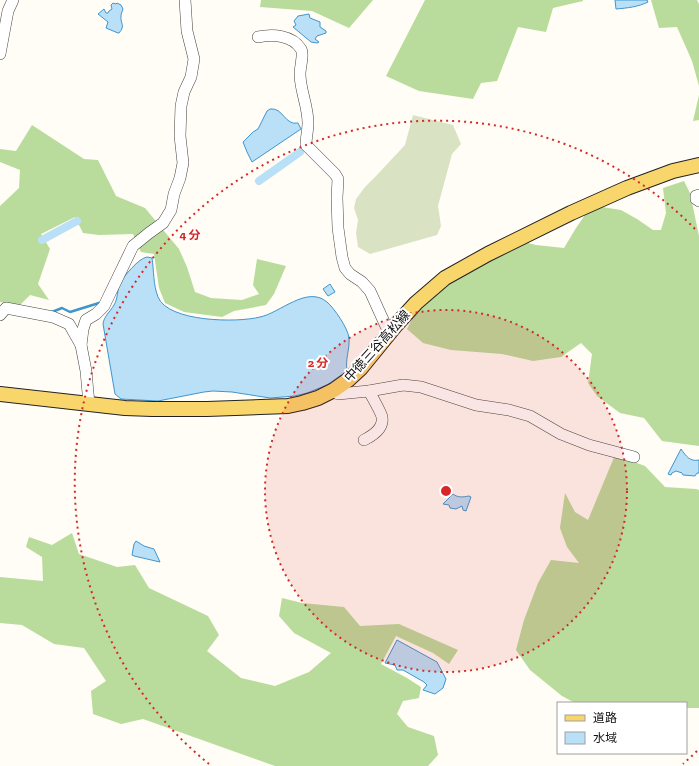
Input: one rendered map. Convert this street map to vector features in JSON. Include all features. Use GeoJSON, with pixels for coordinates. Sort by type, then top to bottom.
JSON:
{"type":"FeatureCollection","features":[{"type":"Feature","properties":{"kind":"main road","name":"中徳三谷高松線"},"geometry":{"type":"LineString","coordinates":[[0,394],[125,408],[152,409],[256,408],[288,406],[318,398],[334,390],[348,380],[416,303],[445,278],[488,254],[571,213],[627,188],[673,171],[699,165]]}},
{"type":"Feature","properties":{"kind":"street"},"geometry":{"type":"LineString","coordinates":[[0,54],[8,11],[13,0]]}},
{"type":"Feature","properties":{"kind":"street"},"geometry":{"type":"LineString","coordinates":[[89,404],[86,371],[81,345],[82,329],[86,320],[96,314],[104,306],[133,246],[163,223],[171,210],[174,194],[180,178],[183,163],[180,136],[181,106],[184,92],[191,77],[194,59],[187,31],[185,0]]}},
{"type":"Feature","properties":{"kind":"street"},"geometry":{"type":"LineString","coordinates":[[258,36],[269,35],[284,37],[294,43],[301,50],[300,76],[308,122],[306,145],[335,174],[338,179],[338,228],[345,268],[350,274],[362,282],[370,291],[389,333]]}},
{"type":"Feature","properties":{"kind":"street"},"geometry":{"type":"LineString","coordinates":[[699,195],[696,196],[696,199],[699,201]]}},
{"type":"Feature","properties":{"kind":"street"},"geometry":{"type":"LineString","coordinates":[[0,315],[6,308],[52,317],[69,324],[81,345]]}},
{"type":"Feature","properties":{"kind":"street"},"geometry":{"type":"LineString","coordinates":[[334,390],[338,394],[369,391],[403,385],[421,387],[476,405],[509,410],[530,416],[562,434],[589,445],[634,457]]}},
{"type":"Feature","properties":{"kind":"street"},"geometry":{"type":"LineString","coordinates":[[364,440],[372,436],[379,429],[382,422],[382,417],[369,391]]}},
{"type":"Feature","properties":{"kind":"green space"},"geometry":{"type":"Polygon","coordinates":[[[261,0],[373,0],[349,28],[312,11],[260,7],[261,0]]]}},
{"type":"Feature","properties":{"kind":"green space"},"geometry":{"type":"Polygon","coordinates":[[[425,0],[583,1],[553,8],[546,32],[518,27],[497,81],[481,83],[473,99],[419,91],[386,76],[425,0]]]}},
{"type":"Feature","properties":{"kind":"green space"},"geometry":{"type":"Polygon","coordinates":[[[651,0],[697,0],[699,4],[699,86],[692,61],[677,27],[659,28],[651,0]]]}},
{"type":"Feature","properties":{"kind":"green space"},"geometry":{"type":"Polygon","coordinates":[[[699,95],[699,120],[693,121],[699,95]]]}},
{"type":"Feature","properties":{"kind":"green space"},"geometry":{"type":"Polygon","coordinates":[[[413,115],[453,125],[461,144],[452,154],[438,206],[441,226],[437,235],[370,254],[358,247],[356,233],[358,220],[354,208],[356,199],[365,187],[405,145],[413,115]]]}},
{"type":"Feature","properties":{"kind":"green space"},"geometry":{"type":"Polygon","coordinates":[[[32,125],[84,159],[98,160],[116,196],[145,208],[179,249],[187,267],[195,292],[211,298],[242,300],[259,294],[253,285],[257,259],[286,266],[274,294],[266,305],[234,311],[222,317],[184,312],[165,303],[159,288],[154,254],[141,252],[133,234],[99,235],[83,233],[75,217],[41,234],[50,249],[38,284],[49,300],[30,295],[19,306],[0,302],[0,206],[19,188],[20,170],[0,162],[0,149],[16,151],[32,125]]]}},
{"type":"Feature","properties":{"kind":"green space"},"geometry":{"type":"Polygon","coordinates":[[[684,181],[690,193],[699,236],[699,446],[662,441],[644,418],[620,413],[597,396],[588,383],[592,354],[581,343],[561,357],[533,361],[502,354],[451,350],[423,343],[407,329],[412,319],[431,293],[492,257],[528,243],[564,248],[585,215],[602,207],[621,210],[653,230],[661,230],[666,213],[663,188],[684,181]]]}},
{"type":"Feature","properties":{"kind":"green space"},"geometry":{"type":"Polygon","coordinates":[[[615,455],[645,466],[665,487],[699,490],[699,708],[687,708],[687,702],[573,702],[562,696],[530,670],[516,650],[524,620],[538,583],[551,560],[579,563],[567,547],[560,528],[565,493],[575,512],[588,520],[615,455]]]}},
{"type":"Feature","properties":{"kind":"green space"},"geometry":{"type":"Polygon","coordinates":[[[72,533],[79,554],[117,567],[135,565],[149,588],[208,616],[219,635],[207,651],[241,678],[275,686],[309,672],[331,653],[294,633],[279,616],[282,598],[302,603],[344,607],[360,626],[399,624],[458,650],[449,664],[433,653],[396,636],[381,664],[421,687],[419,698],[403,701],[397,714],[408,727],[434,736],[438,755],[428,766],[275,766],[143,719],[121,724],[93,714],[91,691],[106,681],[84,648],[54,644],[22,625],[0,623],[0,577],[43,581],[42,557],[26,547],[29,537],[52,545],[72,533]]]}},
{"type":"Feature","properties":{"kind":"water"},"geometry":{"type":"Polygon","coordinates":[[[615,0],[647,0],[648,2],[628,8],[616,9],[615,0]]]}},
{"type":"Feature","properties":{"kind":"water"},"geometry":{"type":"Polygon","coordinates":[[[113,3],[121,5],[123,9],[121,16],[122,28],[119,33],[106,28],[108,22],[98,14],[104,9],[106,13],[108,13],[112,9],[111,5],[113,3]]]}},
{"type":"Feature","properties":{"kind":"water"},"geometry":{"type":"Polygon","coordinates":[[[309,14],[310,18],[320,22],[320,27],[326,31],[326,33],[317,36],[315,39],[319,42],[317,43],[311,42],[293,27],[296,25],[294,21],[298,16],[309,14]]]}},
{"type":"Feature","properties":{"kind":"water"},"geometry":{"type":"Polygon","coordinates":[[[270,109],[278,111],[290,122],[298,123],[301,129],[252,162],[243,142],[258,129],[267,111],[270,109]]]}},
{"type":"Feature","properties":{"kind":"water"},"geometry":{"type":"Polygon","coordinates":[[[147,257],[152,258],[154,282],[158,297],[164,305],[175,312],[189,316],[220,320],[249,319],[268,315],[302,298],[319,298],[327,302],[340,318],[348,334],[349,342],[347,371],[327,385],[295,396],[270,398],[232,392],[213,391],[158,401],[121,399],[115,394],[103,324],[106,316],[115,303],[120,283],[140,260],[147,257]]]}},
{"type":"Feature","properties":{"kind":"water"},"geometry":{"type":"Polygon","coordinates":[[[330,284],[335,292],[328,296],[323,289],[330,284]]]}},
{"type":"Feature","properties":{"kind":"water"},"geometry":{"type":"Polygon","coordinates":[[[681,449],[691,459],[699,460],[699,473],[695,476],[683,475],[682,473],[676,471],[671,475],[668,474],[681,449]]]}},
{"type":"Feature","properties":{"kind":"water"},"geometry":{"type":"Polygon","coordinates":[[[453,494],[459,497],[471,497],[466,511],[463,510],[462,506],[456,509],[450,508],[449,505],[443,504],[453,494]]]}},
{"type":"Feature","properties":{"kind":"water"},"geometry":{"type":"Polygon","coordinates":[[[136,541],[144,546],[154,549],[160,562],[132,555],[136,541]]]}},
{"type":"Feature","properties":{"kind":"water"},"geometry":{"type":"Polygon","coordinates":[[[397,640],[437,662],[446,679],[443,688],[435,694],[423,690],[427,685],[424,682],[403,670],[397,670],[395,665],[385,663],[397,640]]]}},
{"type":"Feature","properties":{"kind":"waterway"},"geometry":{"type":"LineString","coordinates":[[259,181],[300,152]]}},
{"type":"Feature","properties":{"kind":"waterway"},"geometry":{"type":"LineString","coordinates":[[42,240],[77,221]]}},
{"type":"Feature","properties":{"kind":"waterway"},"geometry":{"type":"LineString","coordinates":[[52,312],[62,308],[70,312],[99,303],[101,305]]}}]}
